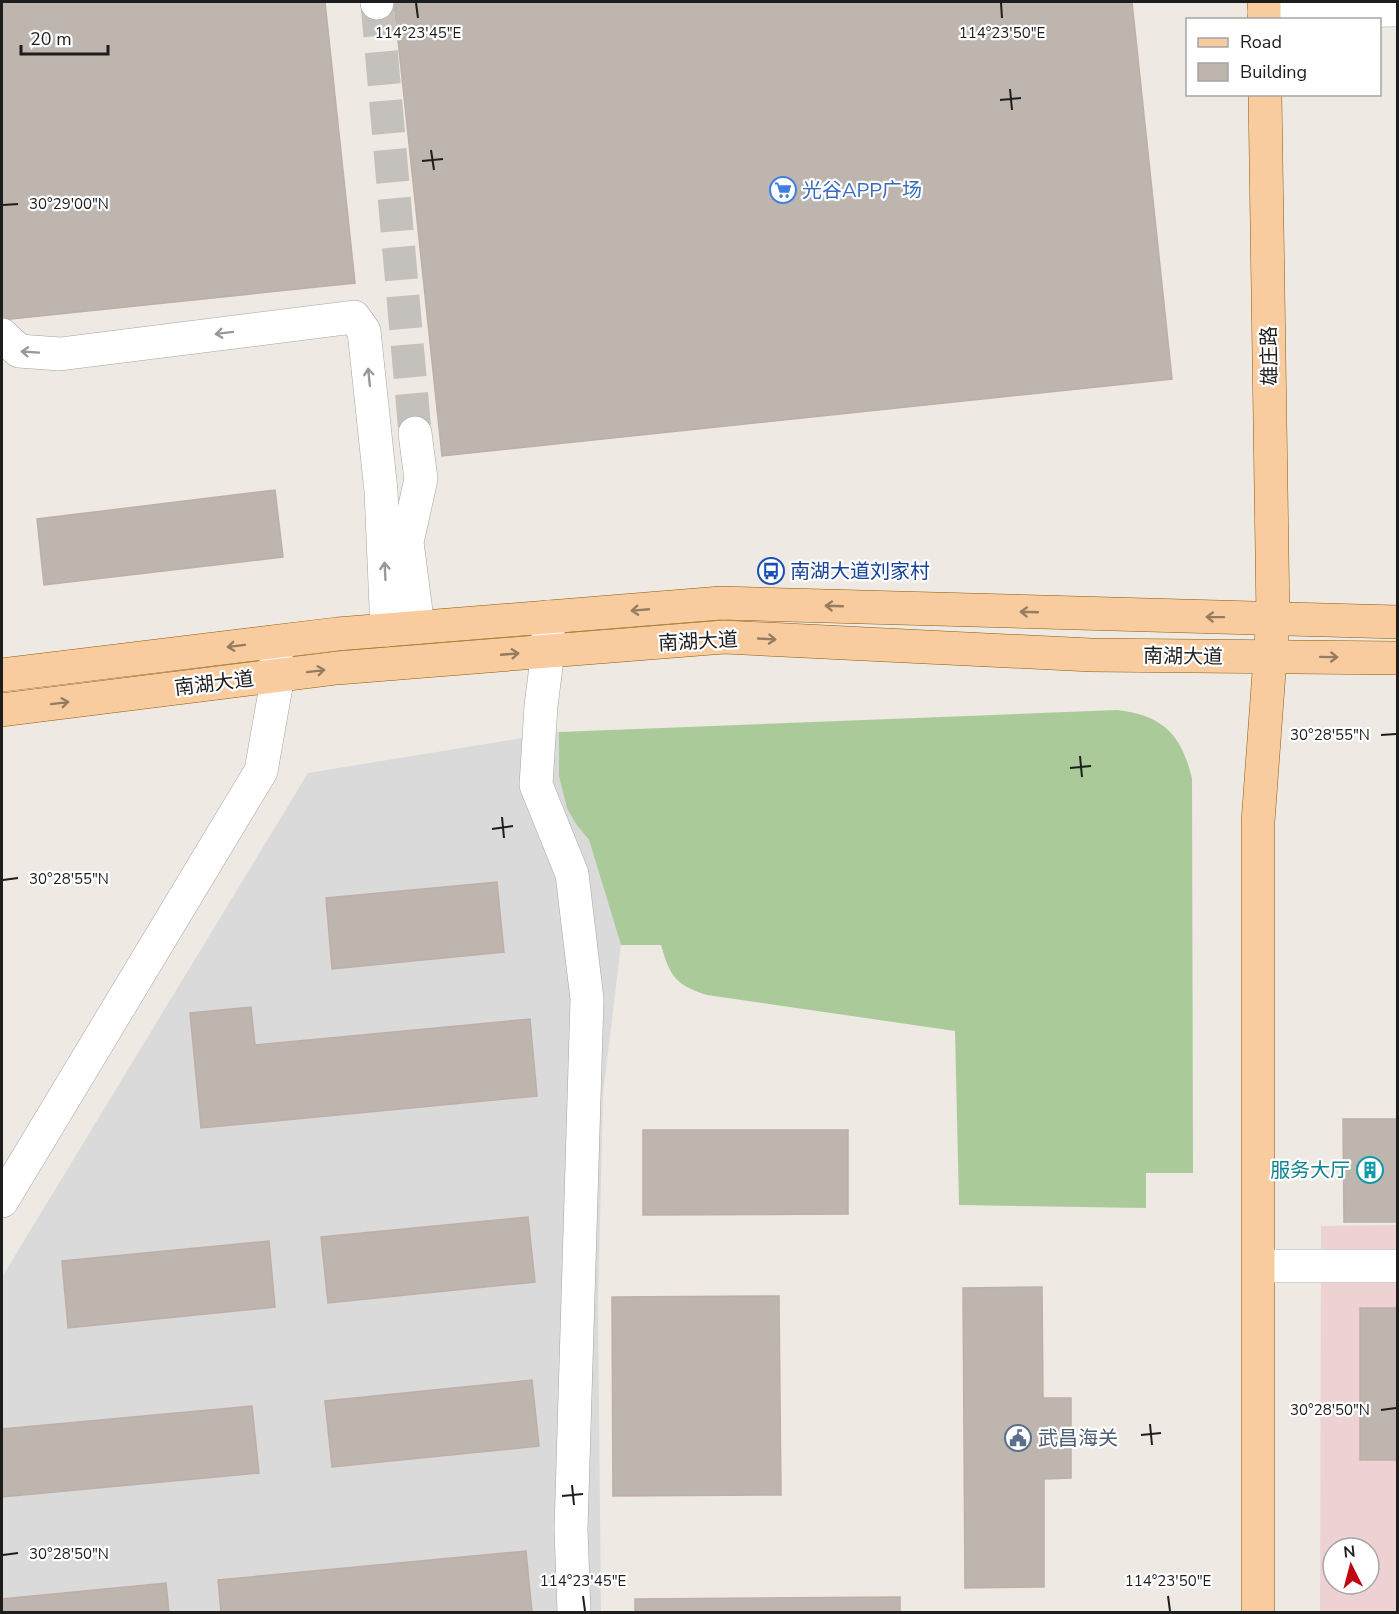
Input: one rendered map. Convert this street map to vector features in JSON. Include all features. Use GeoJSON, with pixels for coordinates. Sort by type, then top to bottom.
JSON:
{"type":"FeatureCollection","features":[{"type":"Feature","properties":{"kind":"main road","name":"雄庄路"},"geometry":{"type":"LineString","coordinates":[[1258,1612],[1258,822],[1273,618],[1265,96]]}},
{"type":"Feature","properties":{"kind":"main road","name":"南湖大道"},"geometry":{"type":"LineString","coordinates":[[2,675],[337,634],[721,603],[1398,622]]}},
{"type":"Feature","properties":{"kind":"main road","name":"南湖大道"},"geometry":{"type":"LineString","coordinates":[[2,710],[337,668],[724,637],[1091,655],[1398,658]]}},
{"type":"Feature","properties":{"kind":"street"},"geometry":{"type":"LineString","coordinates":[[1264,11],[1398,10]]}},
{"type":"Feature","properties":{"kind":"street"},"geometry":{"type":"LineString","coordinates":[[2,335],[19,351],[60,354],[354,317],[364,331],[381,491],[403,628]]}},
{"type":"Feature","properties":{"kind":"street"},"geometry":{"type":"LineString","coordinates":[[403,628],[407,542],[421,479],[415,433]]}},
{"type":"Feature","properties":{"kind":"street"},"geometry":{"type":"LineString","coordinates":[[548,617],[548,651],[536,785],[572,874],[587,999],[571,1529],[574,1612]]}},
{"type":"Feature","properties":{"kind":"street"},"geometry":{"type":"LineString","coordinates":[[2,1202],[261,771],[278,675],[274,642]]}},
{"type":"Feature","properties":{"kind":"street"},"geometry":{"type":"LineString","coordinates":[[1258,1266],[1398,1266]]}},
{"type":"Feature","properties":{"kind":"shaded area"},"geometry":{"type":"Polygon","coordinates":[[[559,732],[559,776],[576,824],[589,840],[621,945],[603,1094],[598,1306],[601,1612],[2,1612],[2,1277],[308,773],[559,732]]]}},
{"type":"Feature","properties":{"kind":"shaded area"},"geometry":{"type":"Polygon","coordinates":[[[1397,1225],[1397,1612],[1320,1612],[1321,1226],[1397,1225]]]}},
{"type":"Feature","properties":{"kind":"green space"},"geometry":{"type":"Polygon","coordinates":[[[1117,710],[1147,717],[1168,730],[1183,750],[1192,779],[1193,1173],[1146,1173],[1146,1208],[959,1205],[955,1031],[707,995],[688,987],[675,978],[667,964],[661,945],[621,945],[589,840],[567,808],[559,776],[559,732],[1117,710]]]}},
{"type":"Feature","properties":{"kind":"building"},"geometry":{"type":"Polygon","coordinates":[[[2,2],[325,2],[355,283],[2,320],[2,2]]]}},
{"type":"Feature","properties":{"kind":"building","name":"光谷APP广场"},"geometry":{"type":"Polygon","coordinates":[[[394,2],[1132,2],[1172,379],[442,456],[394,2]]]}},
{"type":"Feature","properties":{"kind":"building"},"geometry":{"type":"Polygon","coordinates":[[[275,490],[283,557],[44,585],[37,519],[275,490]]]}},
{"type":"Feature","properties":{"kind":"building"},"geometry":{"type":"Polygon","coordinates":[[[497,882],[504,952],[332,969],[326,898],[497,882]]]}},
{"type":"Feature","properties":{"kind":"building"},"geometry":{"type":"Polygon","coordinates":[[[251,1007],[255,1045],[530,1019],[537,1096],[201,1128],[190,1013],[251,1007]]]}},
{"type":"Feature","properties":{"kind":"building","name":"服务大厅"},"geometry":{"type":"Polygon","coordinates":[[[1343,1119],[1398,1119],[1398,1222],[1344,1222],[1343,1119]]]}},
{"type":"Feature","properties":{"kind":"building"},"geometry":{"type":"Polygon","coordinates":[[[643,1130],[848,1130],[848,1214],[643,1215],[643,1130]]]}},
{"type":"Feature","properties":{"kind":"building"},"geometry":{"type":"Polygon","coordinates":[[[528,1217],[535,1282],[328,1303],[321,1237],[528,1217]]]}},
{"type":"Feature","properties":{"kind":"building"},"geometry":{"type":"Polygon","coordinates":[[[269,1241],[275,1307],[68,1328],[62,1261],[269,1241]]]}},
{"type":"Feature","properties":{"kind":"building","name":"武昌海关"},"geometry":{"type":"Polygon","coordinates":[[[1042,1287],[1043,1398],[1071,1398],[1071,1478],[1044,1479],[1044,1587],[965,1588],[963,1288],[1042,1287]]]}},
{"type":"Feature","properties":{"kind":"building"},"geometry":{"type":"Polygon","coordinates":[[[779,1296],[781,1495],[613,1496],[612,1297],[779,1296]]]}},
{"type":"Feature","properties":{"kind":"building"},"geometry":{"type":"Polygon","coordinates":[[[1360,1308],[1398,1308],[1398,1460],[1360,1460],[1360,1308]]]}},
{"type":"Feature","properties":{"kind":"building"},"geometry":{"type":"Polygon","coordinates":[[[532,1380],[539,1446],[332,1467],[325,1401],[532,1380]]]}},
{"type":"Feature","properties":{"kind":"building"},"geometry":{"type":"Polygon","coordinates":[[[252,1406],[259,1473],[2,1497],[2,1429],[252,1406]]]}},
{"type":"Feature","properties":{"kind":"building"},"geometry":{"type":"Polygon","coordinates":[[[526,1551],[532,1612],[221,1612],[218,1580],[526,1551]]]}},
{"type":"Feature","properties":{"kind":"building"},"geometry":{"type":"Polygon","coordinates":[[[166,1583],[169,1612],[2,1612],[2,1599],[166,1583]]]}},
{"type":"Feature","properties":{"kind":"building"},"geometry":{"type":"Polygon","coordinates":[[[900,1597],[900,1612],[635,1612],[635,1599],[900,1597]]]}},
{"type":"Feature","properties":{"kind":"tunnel"},"geometry":{"type":"LineString","coordinates":[[377,3],[415,433]]}},
{"type":"Feature","properties":{"kind":"place","name":"光谷APP广场"},"geometry":{"type":"Point","coordinates":[783,190]}},
{"type":"Feature","properties":{"kind":"place","name":"南湖大道刘家村"},"geometry":{"type":"Point","coordinates":[771,571]}},
{"type":"Feature","properties":{"kind":"place","name":"服务大厅"},"geometry":{"type":"Point","coordinates":[1370,1170]}},
{"type":"Feature","properties":{"kind":"place","name":"武昌海关"},"geometry":{"type":"Point","coordinates":[1018,1438]}}]}
